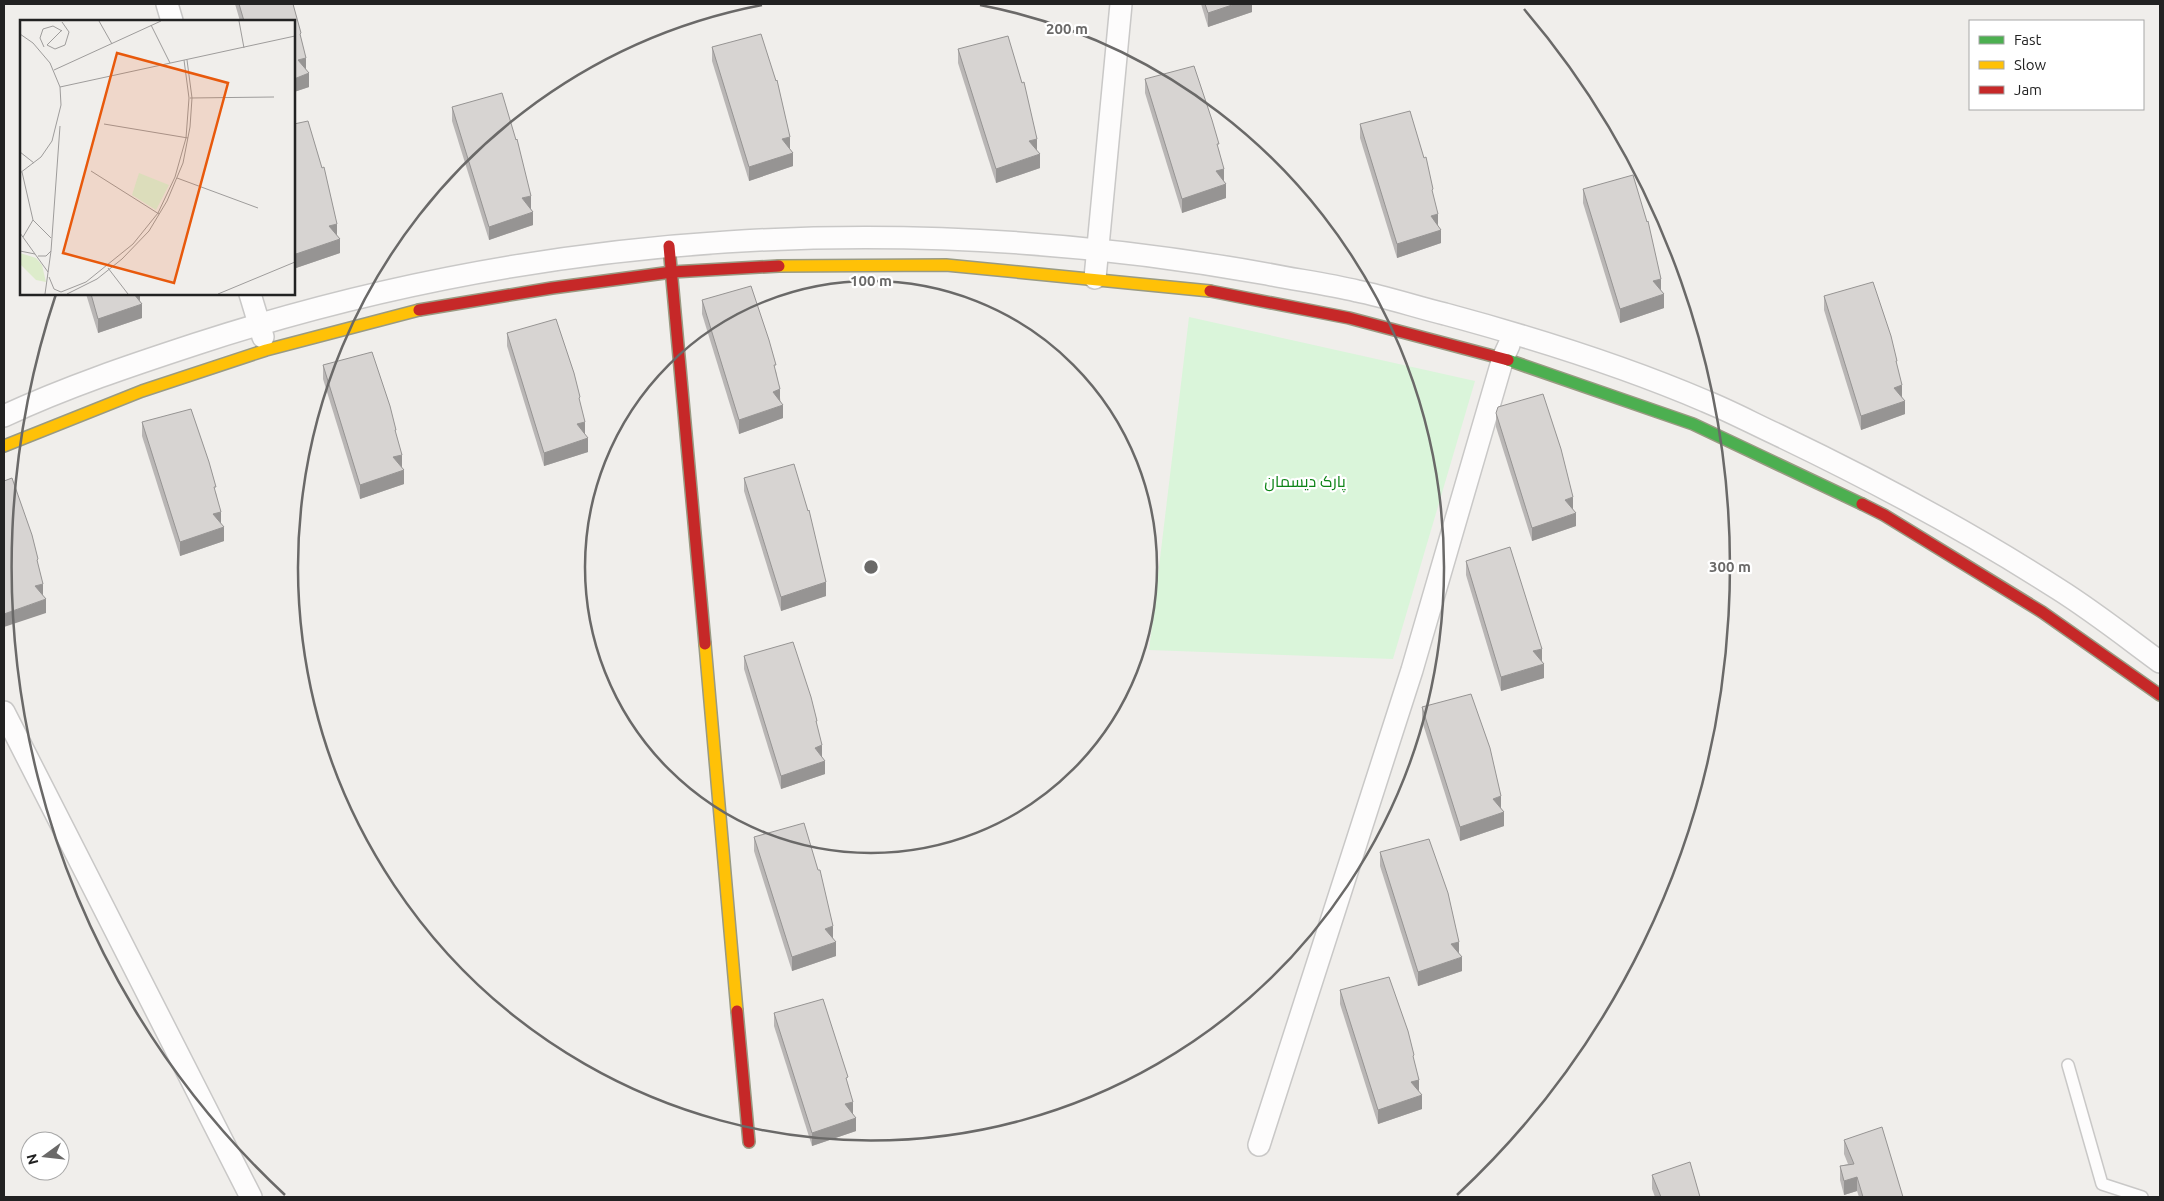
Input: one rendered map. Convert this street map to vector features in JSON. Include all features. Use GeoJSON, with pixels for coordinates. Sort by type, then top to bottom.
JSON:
{"type":"FeatureCollection","features":[{"type":"Feature","properties":{"kind":"street"},"geometry":{"type":"LineString","coordinates":[[167,4],[172,20]]}},
{"type":"Feature","properties":{"kind":"street"},"geometry":{"type":"LineString","coordinates":[[1094,278],[1121,4]]}},
{"type":"Feature","properties":{"kind":"street"},"geometry":{"type":"LineString","coordinates":[[4,416],[133,365],[259,324],[412,284],[548,261],[670,246],[794,237],[933,237],[1096,248],[1196,261],[1357,290],[1514,333],[1588,357],[1705,401],[1836,463],[1942,519],[2061,591],[2160,662]]}},
{"type":"Feature","properties":{"kind":"street"},"geometry":{"type":"LineString","coordinates":[[670,246],[749,1142]]}},
{"type":"Feature","properties":{"kind":"street"},"geometry":{"type":"LineString","coordinates":[[4,446],[142,391],[266,350],[416,311],[552,288],[672,272],[793,265],[946,265],[1094,278],[1218,292],[1349,318],[1503,358],[1693,424],[1884,515],[2042,612],[2160,695]]}},
{"type":"Feature","properties":{"kind":"street"},"geometry":{"type":"LineString","coordinates":[[250,295],[266,350]]}},
{"type":"Feature","properties":{"kind":"street"},"geometry":{"type":"LineString","coordinates":[[1260,1145],[1412,670],[1503,358],[1514,333]]}},
{"type":"Feature","properties":{"kind":"street"},"geometry":{"type":"LineString","coordinates":[[4,712],[251,1197]]}},
{"type":"Feature","properties":{"kind":"lane"},"geometry":{"type":"LineString","coordinates":[[2068,1065],[2102,1184],[2137,1196]]}},
{"type":"Feature","properties":{"kind":"green space","name":"پارک دیسمان"},"geometry":{"type":"Polygon","coordinates":[[[1189,317],[1475,381],[1393,659],[1149,650],[1189,317]]]}},
{"type":"Feature","properties":{"kind":"building"},"geometry":{"type":"Polygon","coordinates":[[[239,4],[293,4],[306,58],[298,60],[309,73],[295,79],[295,20],[244,20],[239,4]]]}},
{"type":"Feature","properties":{"kind":"building"},"geometry":{"type":"Polygon","coordinates":[[[1205,4],[1235,4],[1208,13],[1205,4]]]}},
{"type":"Feature","properties":{"kind":"building"},"geometry":{"type":"Polygon","coordinates":[[[761,34],[777,80],[790,137],[782,139],[793,153],[749,167],[712,47],[761,34]]]}},
{"type":"Feature","properties":{"kind":"building"},"geometry":{"type":"Polygon","coordinates":[[[1008,36],[1022,83],[1024,82],[1037,139],[1029,141],[1040,154],[996,169],[958,49],[1008,36]]]}},
{"type":"Feature","properties":{"kind":"building"},"geometry":{"type":"Polygon","coordinates":[[[1194,66],[1219,144],[1217,144],[1224,169],[1216,171],[1226,184],[1182,199],[1145,79],[1194,66]]]}},
{"type":"Feature","properties":{"kind":"building"},"geometry":{"type":"Polygon","coordinates":[[[502,93],[517,139],[531,196],[522,198],[533,212],[489,227],[452,107],[502,93]]]}},
{"type":"Feature","properties":{"kind":"building"},"geometry":{"type":"Polygon","coordinates":[[[1410,111],[1424,158],[1426,157],[1438,214],[1431,216],[1441,230],[1397,244],[1360,124],[1410,111]]]}},
{"type":"Feature","properties":{"kind":"building"},"geometry":{"type":"Polygon","coordinates":[[[308,121],[322,168],[324,167],[337,224],[329,226],[340,239],[296,254],[295,251],[295,124],[308,121]]]}},
{"type":"Feature","properties":{"kind":"building"},"geometry":{"type":"Polygon","coordinates":[[[1633,175],[1648,221],[1661,279],[1653,281],[1664,294],[1620,309],[1583,189],[1633,175]]]}},
{"type":"Feature","properties":{"kind":"building"},"geometry":{"type":"Polygon","coordinates":[[[1873,282],[1891,336],[1902,385],[1894,388],[1905,401],[1861,416],[1824,296],[1873,282]]]}},
{"type":"Feature","properties":{"kind":"building"},"geometry":{"type":"Polygon","coordinates":[[[751,286],[776,365],[774,365],[780,389],[773,392],[783,405],[739,420],[702,300],[751,286]]]}},
{"type":"Feature","properties":{"kind":"building"},"geometry":{"type":"Polygon","coordinates":[[[91,295],[135,295],[142,304],[98,319],[91,295]]]}},
{"type":"Feature","properties":{"kind":"building"},"geometry":{"type":"Polygon","coordinates":[[[556,319],[574,373],[585,422],[577,424],[588,438],[544,453],[507,333],[556,319]]]}},
{"type":"Feature","properties":{"kind":"building"},"geometry":{"type":"Polygon","coordinates":[[[372,352],[390,406],[402,455],[393,457],[404,470],[360,485],[323,365],[372,352]]]}},
{"type":"Feature","properties":{"kind":"building"},"geometry":{"type":"Polygon","coordinates":[[[1543,394],[1561,449],[1573,497],[1565,500],[1576,513],[1532,528],[1496,413],[1498,407],[1543,394]]]}},
{"type":"Feature","properties":{"kind":"building"},"geometry":{"type":"Polygon","coordinates":[[[191,409],[216,487],[214,487],[221,512],[213,514],[224,527],[180,542],[142,422],[191,409]]]}},
{"type":"Feature","properties":{"kind":"building"},"geometry":{"type":"Polygon","coordinates":[[[794,464],[809,510],[826,582],[781,597],[744,478],[794,464]]]}},
{"type":"Feature","properties":{"kind":"building"},"geometry":{"type":"Polygon","coordinates":[[[12,478],[32,535],[38,559],[43,584],[35,586],[46,599],[4,614],[4,481],[12,478]]]}},
{"type":"Feature","properties":{"kind":"building"},"geometry":{"type":"Polygon","coordinates":[[[1510,547],[1542,649],[1533,651],[1544,664],[1501,677],[1466,561],[1510,547]]]}},
{"type":"Feature","properties":{"kind":"building"},"geometry":{"type":"Polygon","coordinates":[[[793,642],[811,697],[822,745],[815,748],[825,761],[781,776],[744,656],[793,642]]]}},
{"type":"Feature","properties":{"kind":"building"},"geometry":{"type":"Polygon","coordinates":[[[1471,694],[1490,748],[1501,796],[1493,799],[1504,812],[1460,827],[1422,707],[1471,694]]]}},
{"type":"Feature","properties":{"kind":"building"},"geometry":{"type":"Polygon","coordinates":[[[804,823],[818,870],[820,870],[833,926],[825,929],[836,942],[792,957],[754,837],[804,823]]]}},
{"type":"Feature","properties":{"kind":"building"},"geometry":{"type":"Polygon","coordinates":[[[1429,839],[1448,893],[1459,942],[1451,944],[1462,957],[1418,972],[1380,852],[1429,839]]]}},
{"type":"Feature","properties":{"kind":"building"},"geometry":{"type":"Polygon","coordinates":[[[1389,977],[1408,1031],[1414,1055],[1419,1080],[1411,1082],[1422,1095],[1378,1110],[1340,990],[1389,977]]]}},
{"type":"Feature","properties":{"kind":"building"},"geometry":{"type":"Polygon","coordinates":[[[823,999],[848,1077],[846,1078],[853,1102],[845,1104],[856,1118],[812,1133],[774,1013],[823,999]]]}},
{"type":"Feature","properties":{"kind":"building"},"geometry":{"type":"Polygon","coordinates":[[[1882,1127],[1903,1197],[1863,1197],[1857,1177],[1844,1181],[1840,1166],[1854,1164],[1844,1140],[1882,1127]]]}},
{"type":"Feature","properties":{"kind":"building"},"geometry":{"type":"Polygon","coordinates":[[[1690,1162],[1700,1197],[1661,1197],[1652,1175],[1690,1162]]]}},
{"type":"Feature","properties":{"kind":"traffic: fast"},"geometry":{"type":"LineString","coordinates":[[1508,360],[1693,424],[1862,504]]}},
{"type":"Feature","properties":{"kind":"traffic: slow"},"geometry":{"type":"LineString","coordinates":[[779,266],[946,265],[1210,291]]}},
{"type":"Feature","properties":{"kind":"traffic: slow"},"geometry":{"type":"LineString","coordinates":[[4,446],[142,391],[266,350],[419,310]]}},
{"type":"Feature","properties":{"kind":"traffic: slow"},"geometry":{"type":"LineString","coordinates":[[705,644],[737,1011]]}},
{"type":"Feature","properties":{"kind":"traffic: jam"},"geometry":{"type":"LineString","coordinates":[[669,246],[705,644]]}},
{"type":"Feature","properties":{"kind":"traffic: jam"},"geometry":{"type":"LineString","coordinates":[[419,310],[552,288],[672,272],[779,266]]}},
{"type":"Feature","properties":{"kind":"traffic: jam"},"geometry":{"type":"LineString","coordinates":[[1210,291],[1349,318],[1508,360]]}},
{"type":"Feature","properties":{"kind":"traffic: jam"},"geometry":{"type":"LineString","coordinates":[[1862,504],[1884,515],[2042,612],[2160,695]]}},
{"type":"Feature","properties":{"kind":"traffic: jam"},"geometry":{"type":"LineString","coordinates":[[737,1011],[749,1142]]}}]}
